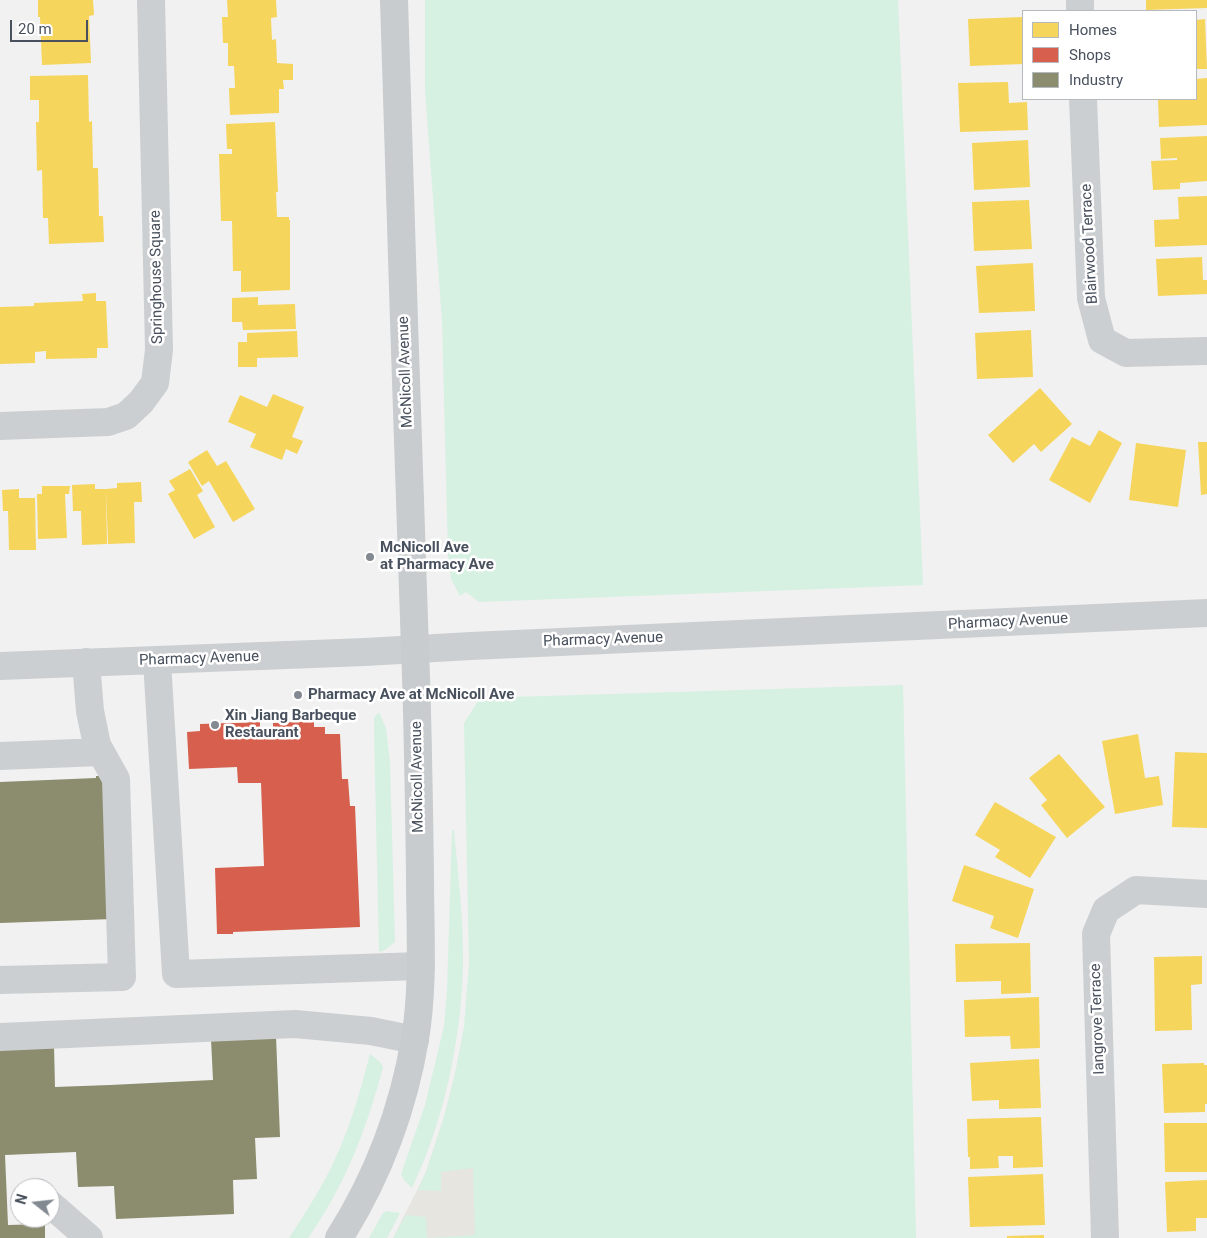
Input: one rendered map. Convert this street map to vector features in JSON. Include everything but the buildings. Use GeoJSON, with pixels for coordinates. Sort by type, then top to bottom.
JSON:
{"type":"FeatureCollection","features":[{"type":"Feature","properties":{"kind":"main road","name":"McNicoll Avenue"},"geometry":{"type":"LineString","coordinates":[[339,1238],[361,1199],[388,1138],[404,1090],[419,1011],[421,966],[417,702],[394,0]]}},
{"type":"Feature","properties":{"kind":"street","name":"Springhouse Square"},"geometry":{"type":"LineString","coordinates":[[0,426],[108,422],[126,416],[141,402],[155,383],[159,350],[151,0]]}},
{"type":"Feature","properties":{"kind":"street","name":"Blairwood Terrace"},"geometry":{"type":"LineString","coordinates":[[1083,100],[1091,298],[1102,340],[1126,353],[1207,351]]}},
{"type":"Feature","properties":{"kind":"street","name":"Pharmacy Avenue"},"geometry":{"type":"LineString","coordinates":[[0,666],[415,650],[480,645],[1207,613]]}},
{"type":"Feature","properties":{"kind":"street"},"geometry":{"type":"LineString","coordinates":[[157,661],[176,974],[421,966]]}},
{"type":"Feature","properties":{"kind":"street"},"geometry":{"type":"LineString","coordinates":[[0,980],[122,977],[116,779],[97,745],[90,712],[86,662]]}},
{"type":"Feature","properties":{"kind":"street"},"geometry":{"type":"LineString","coordinates":[[0,756],[101,752]]}},
{"type":"Feature","properties":{"kind":"street","name":"Iangrove Terrace"},"geometry":{"type":"LineString","coordinates":[[1105,1238],[1096,934],[1106,910],[1136,890],[1207,894]]}},
{"type":"Feature","properties":{"kind":"street"},"geometry":{"type":"LineString","coordinates":[[0,1037],[295,1024],[371,1031],[415,1040]]}},
{"type":"Feature","properties":{"kind":"street"},"geometry":{"type":"LineString","coordinates":[[60,1213],[89,1238]]}},
{"type":"Feature","properties":{"kind":"shaded area"},"geometry":{"type":"Polygon","coordinates":[[[464,1028],[515,1238],[393,1238],[426,1172],[444,1117],[464,1028]]]}},
{"type":"Feature","properties":{"kind":"green space"},"geometry":{"type":"Polygon","coordinates":[[[425,0],[898,0],[923,585],[479,602],[466,592],[460,596],[451,579],[448,555],[442,321],[425,90],[425,0]]]}},
{"type":"Feature","properties":{"kind":"green space"},"geometry":{"type":"Polygon","coordinates":[[[903,685],[916,1238],[427,1238],[475,1235],[473,1168],[441,1172],[441,1191],[418,1190],[444,1117],[464,1028],[469,963],[464,723],[480,698],[903,685]]]}},
{"type":"Feature","properties":{"kind":"green space"},"geometry":{"type":"Polygon","coordinates":[[[379,712],[386,728],[390,763],[395,942],[379,952],[374,718],[379,712]]]}},
{"type":"Feature","properties":{"kind":"green space"},"geometry":{"type":"Polygon","coordinates":[[[452,830],[454,830],[463,933],[462,995],[459,1023],[442,1108],[412,1188],[401,1174],[425,1105],[444,1026],[447,991],[452,830]]]}},
{"type":"Feature","properties":{"kind":"green space"},"geometry":{"type":"Polygon","coordinates":[[[370,1054],[383,1067],[370,1112],[344,1177],[308,1238],[289,1238],[320,1189],[336,1157],[355,1106],[370,1054]]]}},
{"type":"Feature","properties":{"kind":"green space"},"geometry":{"type":"Polygon","coordinates":[[[387,1211],[400,1213],[387,1238],[369,1238],[383,1213],[387,1211]]]}},
{"type":"Feature","properties":{"kind":"green space"},"geometry":{"type":"Polygon","coordinates":[[[406,1215],[426,1217],[427,1238],[393,1238],[406,1215]]]}},
{"type":"Feature","properties":{"kind":"place","name":"McNicoll Ave at Pharmacy Ave"},"geometry":{"type":"Point","coordinates":[370,557]}},
{"type":"Feature","properties":{"kind":"place","name":"Pharmacy Ave at McNicoll Ave"},"geometry":{"type":"Point","coordinates":[298,695]}},
{"type":"Feature","properties":{"kind":"place","name":"Xin Jiang Barbeque Restaurant"},"geometry":{"type":"Point","coordinates":[215,725]}}]}
